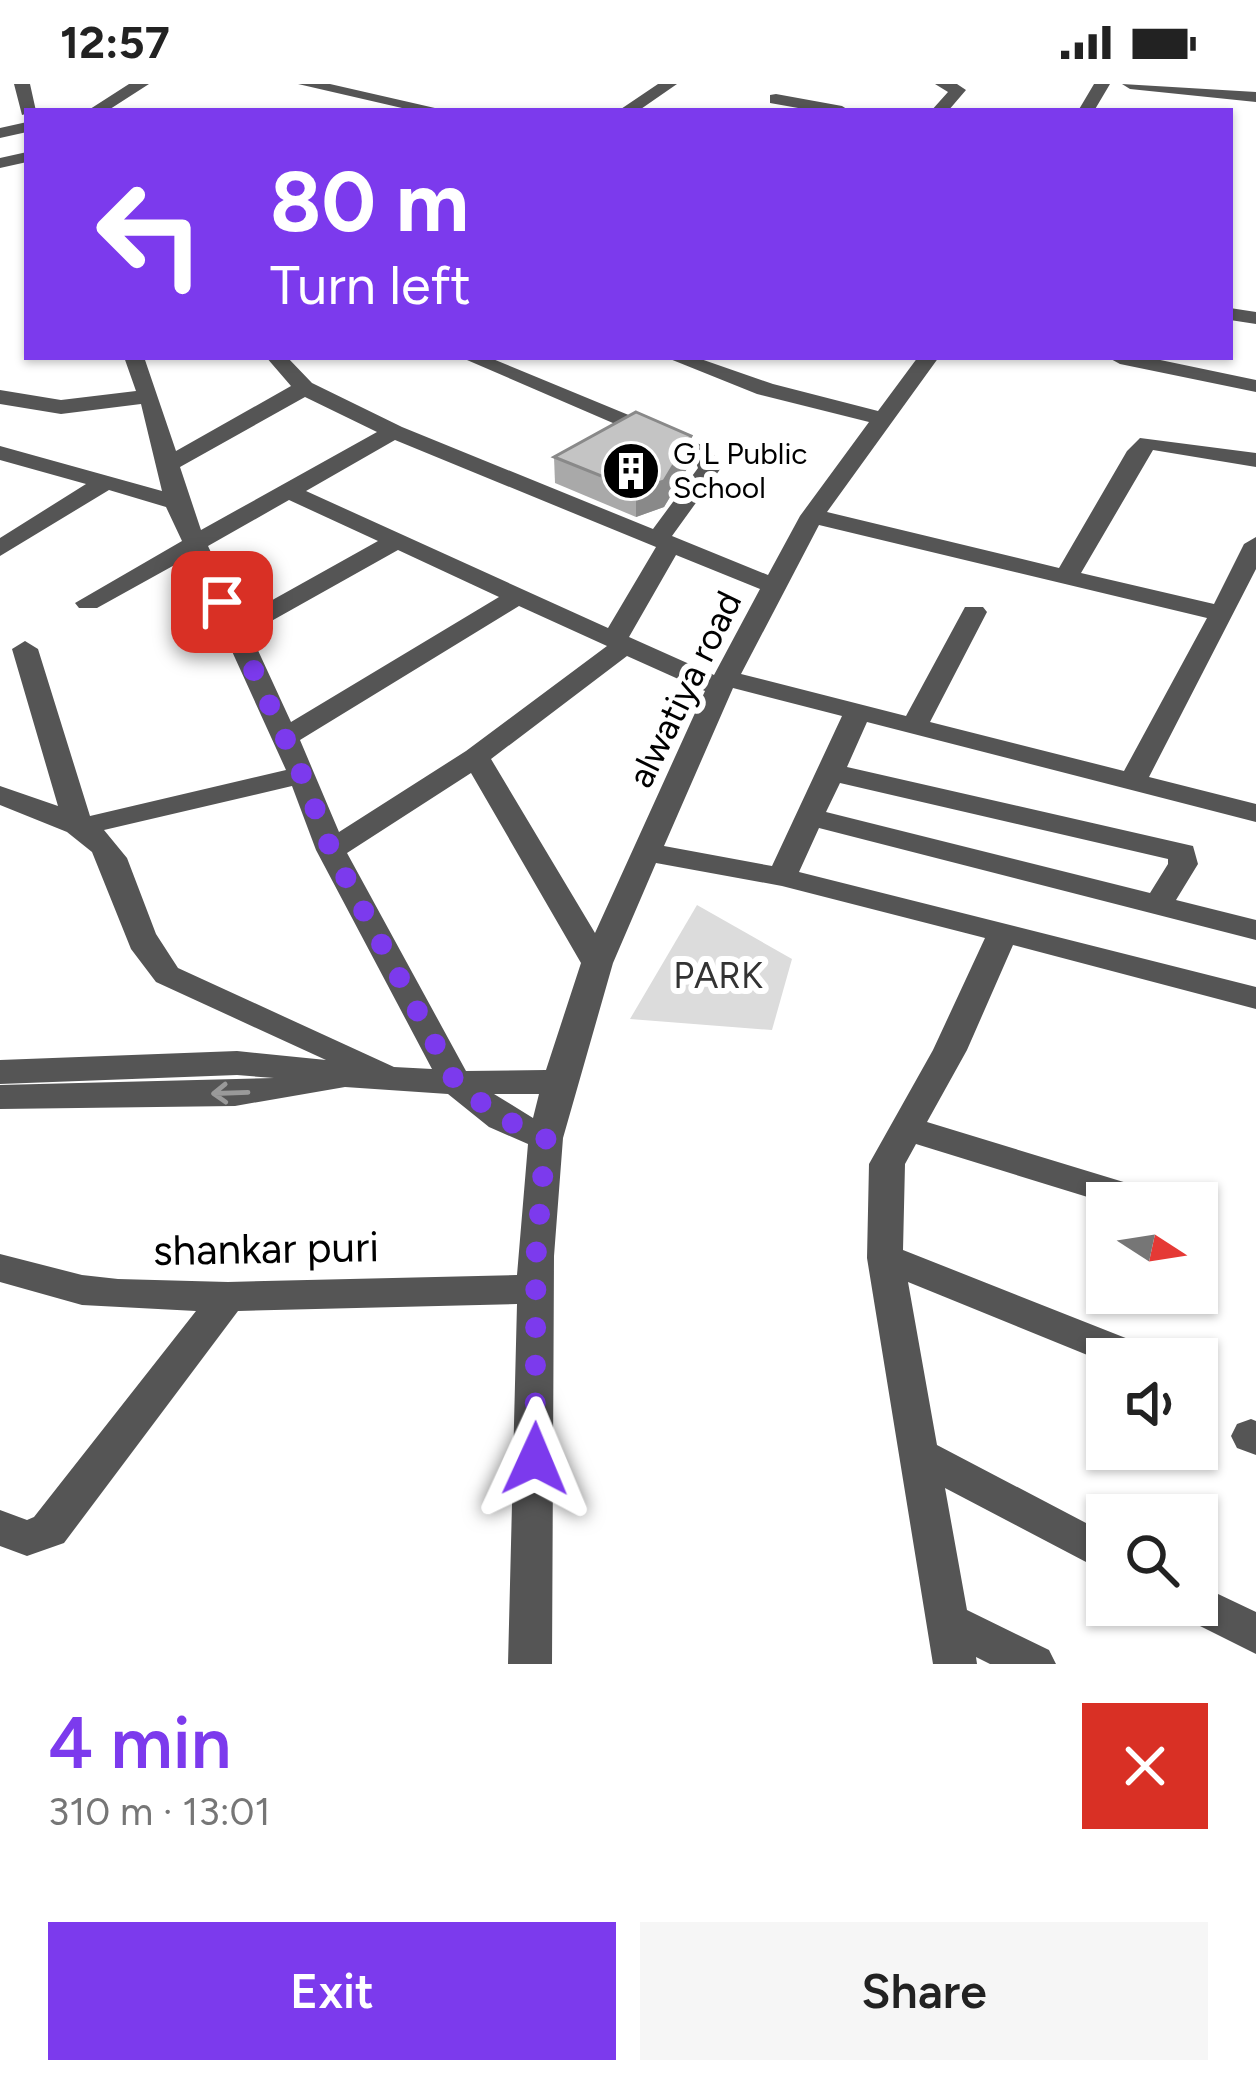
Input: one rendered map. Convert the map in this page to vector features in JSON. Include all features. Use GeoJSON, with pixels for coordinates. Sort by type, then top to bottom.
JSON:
{"type":"FeatureCollection","features":[{"type":"Feature","properties":{"kind":"street"},"geometry":{"type":"LineString","coordinates":[[99,108],[141,84]]}},
{"type":"Feature","properties":{"kind":"street"},"geometry":{"type":"LineString","coordinates":[[368,97],[389,84]]}},
{"type":"Feature","properties":{"kind":"street"},"geometry":{"type":"LineString","coordinates":[[631,108],[669,84]]}},
{"type":"Feature","properties":{"kind":"street"},"geometry":{"type":"LineString","coordinates":[[760,108],[801,84]]}},
{"type":"Feature","properties":{"kind":"street"},"geometry":{"type":"LineString","coordinates":[[942,108],[958,90],[943,84]]}},
{"type":"Feature","properties":{"kind":"street"},"geometry":{"type":"LineString","coordinates":[[1130,84],[1256,97]]}},
{"type":"Feature","properties":{"kind":"street"},"geometry":{"type":"LineString","coordinates":[[320,89],[426,108]]}},
{"type":"Feature","properties":{"kind":"street"},"geometry":{"type":"LineString","coordinates":[[407,104],[424,94]]}},
{"type":"Feature","properties":{"kind":"street"},"geometry":{"type":"LineString","coordinates":[[776,99],[826,108]]}},
{"type":"Feature","properties":{"kind":"street"},"geometry":{"type":"LineString","coordinates":[[135,360],[150,396],[176,502],[302,775],[331,850],[456,1083],[501,1118],[546,1138]]}},
{"type":"Feature","properties":{"kind":"street"},"geometry":{"type":"LineString","coordinates":[[279,360],[304,388],[394,432],[776,586]]}},
{"type":"Feature","properties":{"kind":"street"},"geometry":{"type":"LineString","coordinates":[[331,850],[476,757],[619,642],[664,541],[710,467],[703,454],[477,360]]}},
{"type":"Feature","properties":{"kind":"street"},"geometry":{"type":"LineString","coordinates":[[684,360],[780,394],[882,419]]}},
{"type":"Feature","properties":{"kind":"street","name":"alwatiya road"},"geometry":{"type":"LineString","coordinates":[[530,1664],[535,1289],[546,1138],[559,1082],[597,963],[723,683],[812,516],[927,360]]}},
{"type":"Feature","properties":{"kind":"street"},"geometry":{"type":"LineString","coordinates":[[1132,360],[1256,386]]}},
{"type":"Feature","properties":{"kind":"street"},"geometry":{"type":"LineString","coordinates":[[165,466],[304,388]]}},
{"type":"Feature","properties":{"kind":"street"},"geometry":{"type":"LineString","coordinates":[[0,397],[61,407],[150,396]]}},
{"type":"Feature","properties":{"kind":"street"},"geometry":{"type":"LineString","coordinates":[[88,603],[394,432]]}},
{"type":"Feature","properties":{"kind":"street"},"geometry":{"type":"LineString","coordinates":[[1066,577],[1138,451],[1148,443],[1256,460]]}},
{"type":"Feature","properties":{"kind":"street"},"geometry":{"type":"LineString","coordinates":[[5,459],[176,502]]}},
{"type":"Feature","properties":{"kind":"street"},"geometry":{"type":"LineString","coordinates":[[0,549],[106,482]]}},
{"type":"Feature","properties":{"kind":"street"},"geometry":{"type":"LineString","coordinates":[[285,490],[516,597],[723,683],[858,712],[1256,813]]}},
{"type":"Feature","properties":{"kind":"street"},"geometry":{"type":"LineString","coordinates":[[812,516],[1222,614]]}},
{"type":"Feature","properties":{"kind":"street"},"geometry":{"type":"LineString","coordinates":[[235,631],[395,542]]}},
{"type":"Feature","properties":{"kind":"street"},"geometry":{"type":"LineString","coordinates":[[1132,782],[1256,544]]}},
{"type":"Feature","properties":{"kind":"street"},"geometry":{"type":"LineString","coordinates":[[285,737],[516,597]]}},
{"type":"Feature","properties":{"kind":"street"},"geometry":{"type":"LineString","coordinates":[[914,727],[974,612]]}},
{"type":"Feature","properties":{"kind":"street"},"geometry":{"type":"LineString","coordinates":[[26,649],[79,827]]}},
{"type":"Feature","properties":{"kind":"street"},"geometry":{"type":"LineString","coordinates":[[782,877],[858,712]]}},
{"type":"Feature","properties":{"kind":"street"},"geometry":{"type":"LineString","coordinates":[[476,757],[597,963]]}},
{"type":"Feature","properties":{"kind":"street"},"geometry":{"type":"LineString","coordinates":[[830,772],[1176,850],[1185,859],[1158,904]]}},
{"type":"Feature","properties":{"kind":"street"},"geometry":{"type":"LineString","coordinates":[[79,827],[302,775]]}},
{"type":"Feature","properties":{"kind":"street"},"geometry":{"type":"LineString","coordinates":[[0,795],[79,827],[112,856],[145,950],[167,975],[402,1081]]}},
{"type":"Feature","properties":{"kind":"street"},"geometry":{"type":"LineString","coordinates":[[809,817],[1256,930]]}},
{"type":"Feature","properties":{"kind":"street"},"geometry":{"type":"LineString","coordinates":[[645,852],[782,877],[1256,998]]}},
{"type":"Feature","properties":{"kind":"street"},"geometry":{"type":"LineString","coordinates":[[955,1664],[885,1258],[887,1165],[950,1050],[1003,932]]}},
{"type":"Feature","properties":{"kind":"street"},"geometry":{"type":"LineString","coordinates":[[0,1072],[237,1064],[402,1081],[559,1082]]}},
{"type":"Feature","properties":{"kind":"street"},"geometry":{"type":"LineString","coordinates":[[0,1097],[236,1094],[345,1075]]}},
{"type":"Feature","properties":{"kind":"street"},"geometry":{"type":"LineString","coordinates":[[905,1128],[1086,1183]]}},
{"type":"Feature","properties":{"kind":"street"},"geometry":{"type":"LineString","coordinates":[[885,1258],[1086,1339]]}},
{"type":"Feature","properties":{"kind":"street","name":"shankar puri"},"geometry":{"type":"LineString","coordinates":[[0,1268],[82,1290],[228,1297],[535,1289]]}},
{"type":"Feature","properties":{"kind":"street"},"geometry":{"type":"LineString","coordinates":[[0,1528],[27,1538],[49,1529],[228,1297]]}},
{"type":"Feature","properties":{"kind":"street"},"geometry":{"type":"LineString","coordinates":[[916,1453],[1086,1544]]}},
{"type":"Feature","properties":{"kind":"street"},"geometry":{"type":"LineString","coordinates":[[1218,1614],[1256,1634]]}},
{"type":"Feature","properties":{"kind":"street"},"geometry":{"type":"LineString","coordinates":[[946,1621],[1034,1664]]}},
{"type":"Feature","properties":{"kind":"green space","name":"PARK"},"geometry":{"type":"Polygon","coordinates":[[[697,905],[792,959],[772,1030],[630,1019],[697,905]]]}},
{"type":"Feature","properties":{"kind":"building"},"geometry":{"type":"Polygon","coordinates":[[[636,412],[691,436],[664,481],[636,490],[554,457],[636,412]]]}},
{"type":"Feature","properties":{"kind":"place","name":"G L Public School"},"geometry":{"type":"Point","coordinates":[631,471]}},
{"type":"Feature","properties":{"kind":"route"},"geometry":{"type":"LineString","coordinates":[[222,602],[302,775],[331,850],[456,1083],[501,1118],[546,1138],[536,1256],[535,1459]]}}]}
